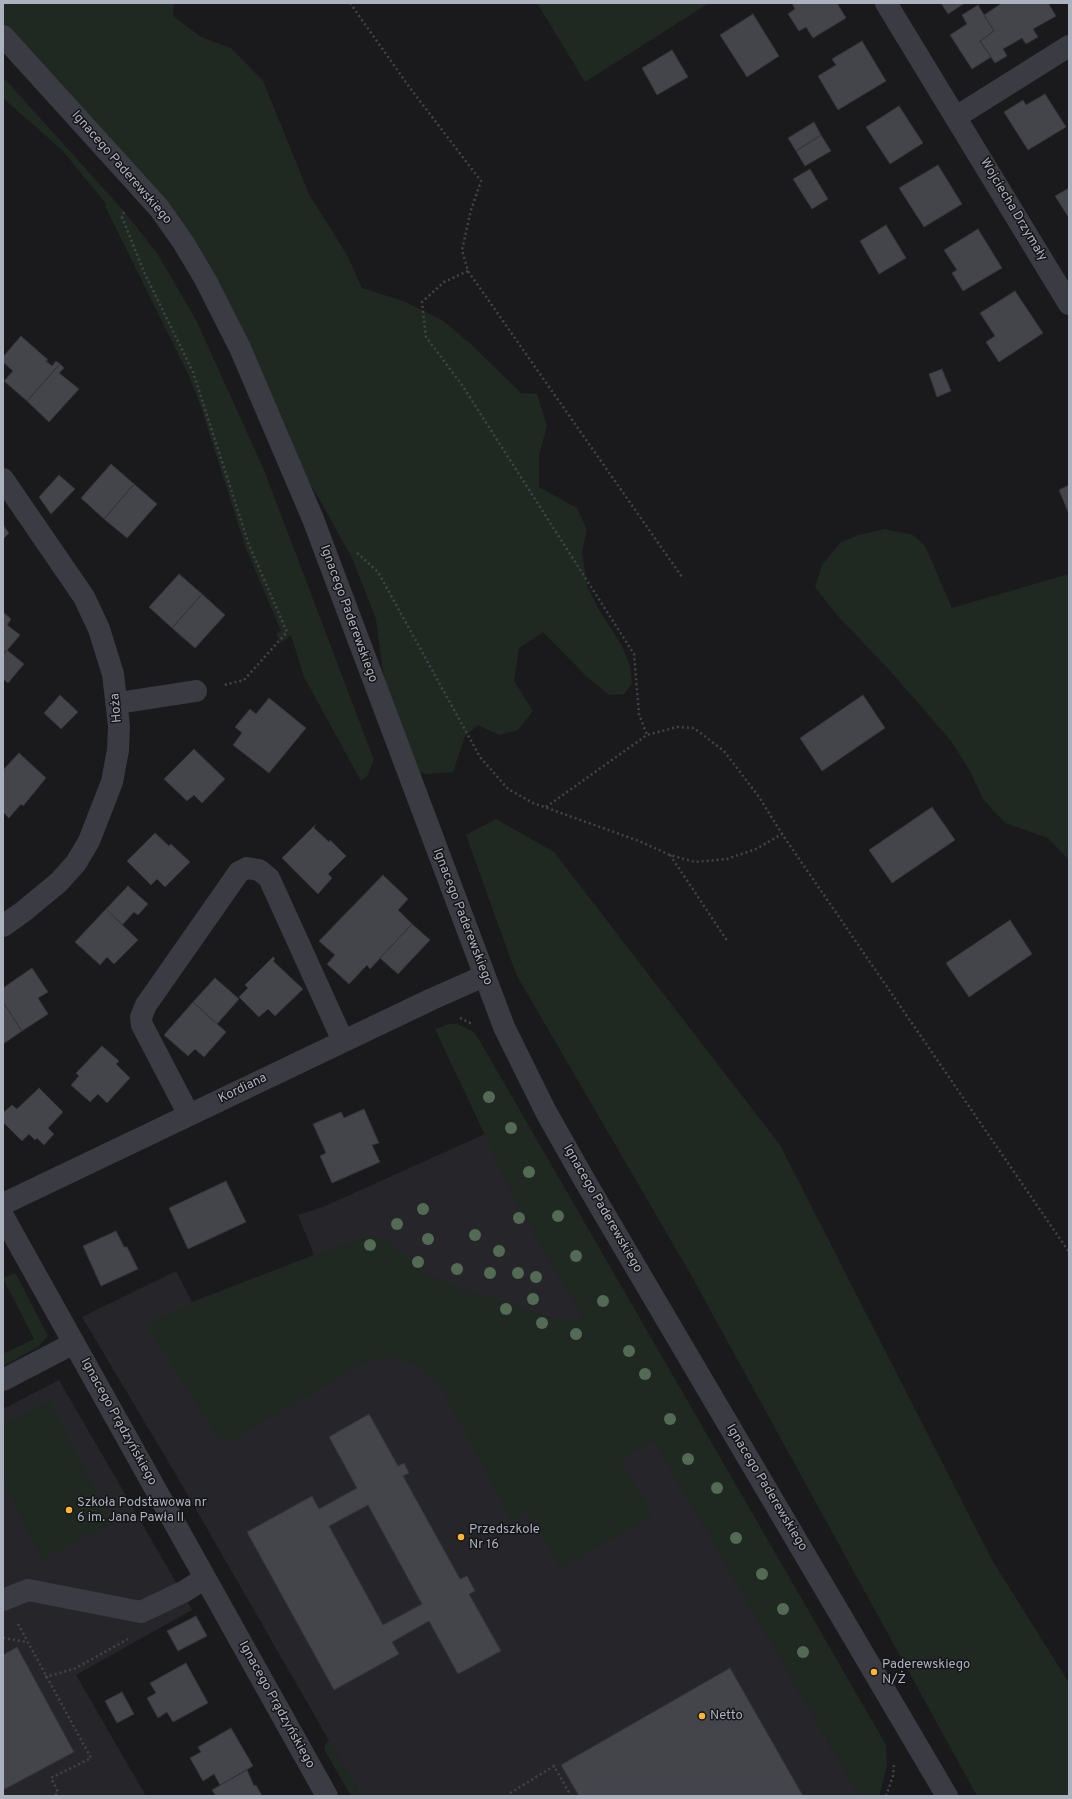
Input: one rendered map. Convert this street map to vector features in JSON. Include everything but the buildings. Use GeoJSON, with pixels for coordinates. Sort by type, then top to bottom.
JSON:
{"type":"FeatureCollection","features":[{"type":"Feature","properties":{"kind":"street","name":"Wojciecha Drzymały"},"geometry":{"type":"LineString","coordinates":[[886,3],[1069,304]]}},
{"type":"Feature","properties":{"kind":"street","name":"Ignacego Paderewskiego"},"geometry":{"type":"LineString","coordinates":[[3,36],[159,208],[183,242],[219,306],[240,348],[313,519],[504,1027],[546,1112],[947,1796]]}},
{"type":"Feature","properties":{"kind":"street"},"geometry":{"type":"LineString","coordinates":[[956,117],[1069,46]]}},
{"type":"Feature","properties":{"kind":"street","name":"Hoża"},"geometry":{"type":"LineString","coordinates":[[3,478],[84,597],[98,629],[113,674],[118,703],[118,750],[112,782],[89,842],[76,863],[59,882],[3,926]]}},
{"type":"Feature","properties":{"kind":"street"},"geometry":{"type":"LineString","coordinates":[[118,703],[196,691]]}},
{"type":"Feature","properties":{"kind":"street"},"geometry":{"type":"LineString","coordinates":[[189,1115],[142,1024],[141,1017],[146,1005],[238,872],[247,868],[259,870],[269,878],[343,1041]]}},
{"type":"Feature","properties":{"kind":"street","name":"Kordiana"},"geometry":{"type":"LineString","coordinates":[[3,1204],[343,1041],[484,976]]}},
{"type":"Feature","properties":{"kind":"street","name":"Ignacego Prądzyńskiego"},"geometry":{"type":"LineString","coordinates":[[3,1216],[327,1796]]}},
{"type":"Feature","properties":{"kind":"street"},"geometry":{"type":"LineString","coordinates":[[3,1380],[74,1343]]}},
{"type":"Feature","properties":{"kind":"street"},"geometry":{"type":"LineString","coordinates":[[4,1600],[28,1590],[142,1612],[185,1591],[205,1578]]}},
{"type":"Feature","properties":{"kind":"path"},"geometry":{"type":"LineString","coordinates":[[350,3],[410,88],[481,181],[471,210],[462,250],[468,271],[682,577]]}},
{"type":"Feature","properties":{"kind":"path"},"geometry":{"type":"LineString","coordinates":[[125,207],[122,217],[144,272],[193,372],[249,545],[287,632],[244,680],[196,691]]}},
{"type":"Feature","properties":{"kind":"path"},"geometry":{"type":"LineString","coordinates":[[468,271],[444,282],[422,302],[426,337],[462,385],[634,654],[639,714],[647,735]]}},
{"type":"Feature","properties":{"kind":"path"},"geometry":{"type":"LineString","coordinates":[[351,548],[378,572],[480,757],[508,789],[533,803],[639,841],[670,855],[695,862],[727,860],[756,849],[782,834]]}},
{"type":"Feature","properties":{"kind":"path"},"geometry":{"type":"LineString","coordinates":[[546,807],[647,735],[677,727],[694,728],[724,751],[759,797],[782,834],[1069,1252]]}},
{"type":"Feature","properties":{"kind":"path"},"geometry":{"type":"LineString","coordinates":[[670,855],[728,942]]}},
{"type":"Feature","properties":{"kind":"path"},"geometry":{"type":"LineString","coordinates":[[457,1017],[469,1022],[477,1028]]}},
{"type":"Feature","properties":{"kind":"path"},"geometry":{"type":"LineString","coordinates":[[4,1600],[91,1758],[51,1778],[58,1792],[55,1796]]}},
{"type":"Feature","properties":{"kind":"path"},"geometry":{"type":"LineString","coordinates":[[3,1638],[28,1642]]}},
{"type":"Feature","properties":{"kind":"path"},"geometry":{"type":"LineString","coordinates":[[46,1677],[74,1669],[130,1638]]}},
{"type":"Feature","properties":{"kind":"path"},"geometry":{"type":"LineString","coordinates":[[886,1796],[893,1776],[895,1761]]}},
{"type":"Feature","properties":{"kind":"path"},"geometry":{"type":"LineString","coordinates":[[510,1793],[554,1766],[571,1796]]}},
{"type":"Feature","properties":{"kind":"shaded area"},"geometry":{"type":"Polygon","coordinates":[[[3,3],[174,3],[173,16],[201,37],[231,48],[263,81],[309,194],[347,255],[362,288],[403,301],[442,320],[474,347],[521,393],[537,394],[547,426],[539,455],[539,487],[577,508],[587,530],[582,552],[587,586],[599,610],[621,644],[630,666],[632,683],[624,694],[609,695],[586,676],[543,632],[519,648],[514,681],[533,711],[518,730],[499,735],[478,725],[465,736],[453,772],[428,774],[407,770],[390,725],[376,619],[352,558],[321,502],[277,431],[205,279],[3,36],[3,3]]]}},
{"type":"Feature","properties":{"kind":"shaded area"},"geometry":{"type":"Polygon","coordinates":[[[537,3],[709,3],[585,82],[537,3]]]}},
{"type":"Feature","properties":{"kind":"shaded area"},"geometry":{"type":"Polygon","coordinates":[[[3,77],[122,209],[157,253],[196,320],[264,470],[374,760],[367,776],[361,781],[304,677],[291,635],[281,643],[276,634],[281,631],[245,546],[201,407],[189,376],[105,206],[106,204],[63,151],[3,98],[3,77]]]}},
{"type":"Feature","properties":{"kind":"shaded area"},"geometry":{"type":"Polygon","coordinates":[[[885,529],[913,535],[925,546],[952,608],[1069,574],[1069,860],[1048,838],[1005,823],[983,799],[970,771],[951,741],[893,674],[837,615],[815,587],[822,565],[841,542],[859,535],[885,529]]]}},
{"type":"Feature","properties":{"kind":"shaded area"},"geometry":{"type":"Polygon","coordinates":[[[496,819],[554,852],[780,1145],[992,1560],[1069,1683],[1069,1796],[977,1796],[691,1275],[516,974],[466,835],[496,819]]]}},
{"type":"Feature","properties":{"kind":"shaded area"},"geometry":{"type":"Polygon","coordinates":[[[449,1024],[457,1024],[474,1032],[481,1043],[886,1745],[887,1766],[879,1796],[860,1796],[654,1440],[621,1460],[653,1516],[560,1568],[528,1512],[512,1522],[438,1382],[418,1366],[402,1360],[388,1358],[372,1361],[360,1366],[222,1445],[146,1325],[192,1303],[314,1255],[362,1238],[376,1237],[388,1242],[425,1273],[452,1285],[552,1318],[566,1320],[583,1317],[515,1199],[435,1029],[449,1024]]]}},
{"type":"Feature","properties":{"kind":"shaded area","name":"Przedszkole Nr 16"},"geometry":{"type":"Polygon","coordinates":[[[485,1134],[515,1199],[860,1796],[361,1796],[175,1473],[82,1317],[176,1271],[192,1302],[314,1255],[298,1215],[325,1206],[485,1134]]]}},
{"type":"Feature","properties":{"kind":"shaded area"},"geometry":{"type":"Polygon","coordinates":[[[16,1274],[48,1336],[38,1347],[3,1366],[3,1354],[34,1339],[3,1278],[16,1274]]]}},
{"type":"Feature","properties":{"kind":"shaded area","name":"Szkoła Podstawowa nr 6 im. Jana Pawła II"},"geometry":{"type":"Polygon","coordinates":[[[59,1380],[192,1610],[76,1675],[146,1796],[3,1796],[3,1409],[59,1380]]]}},
{"type":"Feature","properties":{"kind":"shaded area"},"geometry":{"type":"Polygon","coordinates":[[[50,1401],[112,1524],[41,1559],[3,1483],[3,1424],[50,1401]]]}},
{"type":"Feature","properties":{"kind":"shaded area"},"geometry":{"type":"Polygon","coordinates":[[[329,1740],[361,1796],[351,1796],[325,1751],[324,1746],[329,1740]]]}},
{"type":"Feature","properties":{"kind":"place","name":"Szkoła Podstawowa nr 6 im. Jana Pawła II"},"geometry":{"type":"Point","coordinates":[69,1510]}},
{"type":"Feature","properties":{"kind":"place","name":"Przedszkole Nr 16"},"geometry":{"type":"Point","coordinates":[461,1537]}},
{"type":"Feature","properties":{"kind":"place","name":"Paderewskiego N/Ż"},"geometry":{"type":"Point","coordinates":[874,1672]}},
{"type":"Feature","properties":{"kind":"place","name":"Netto"},"geometry":{"type":"Point","coordinates":[702,1716]}}]}
